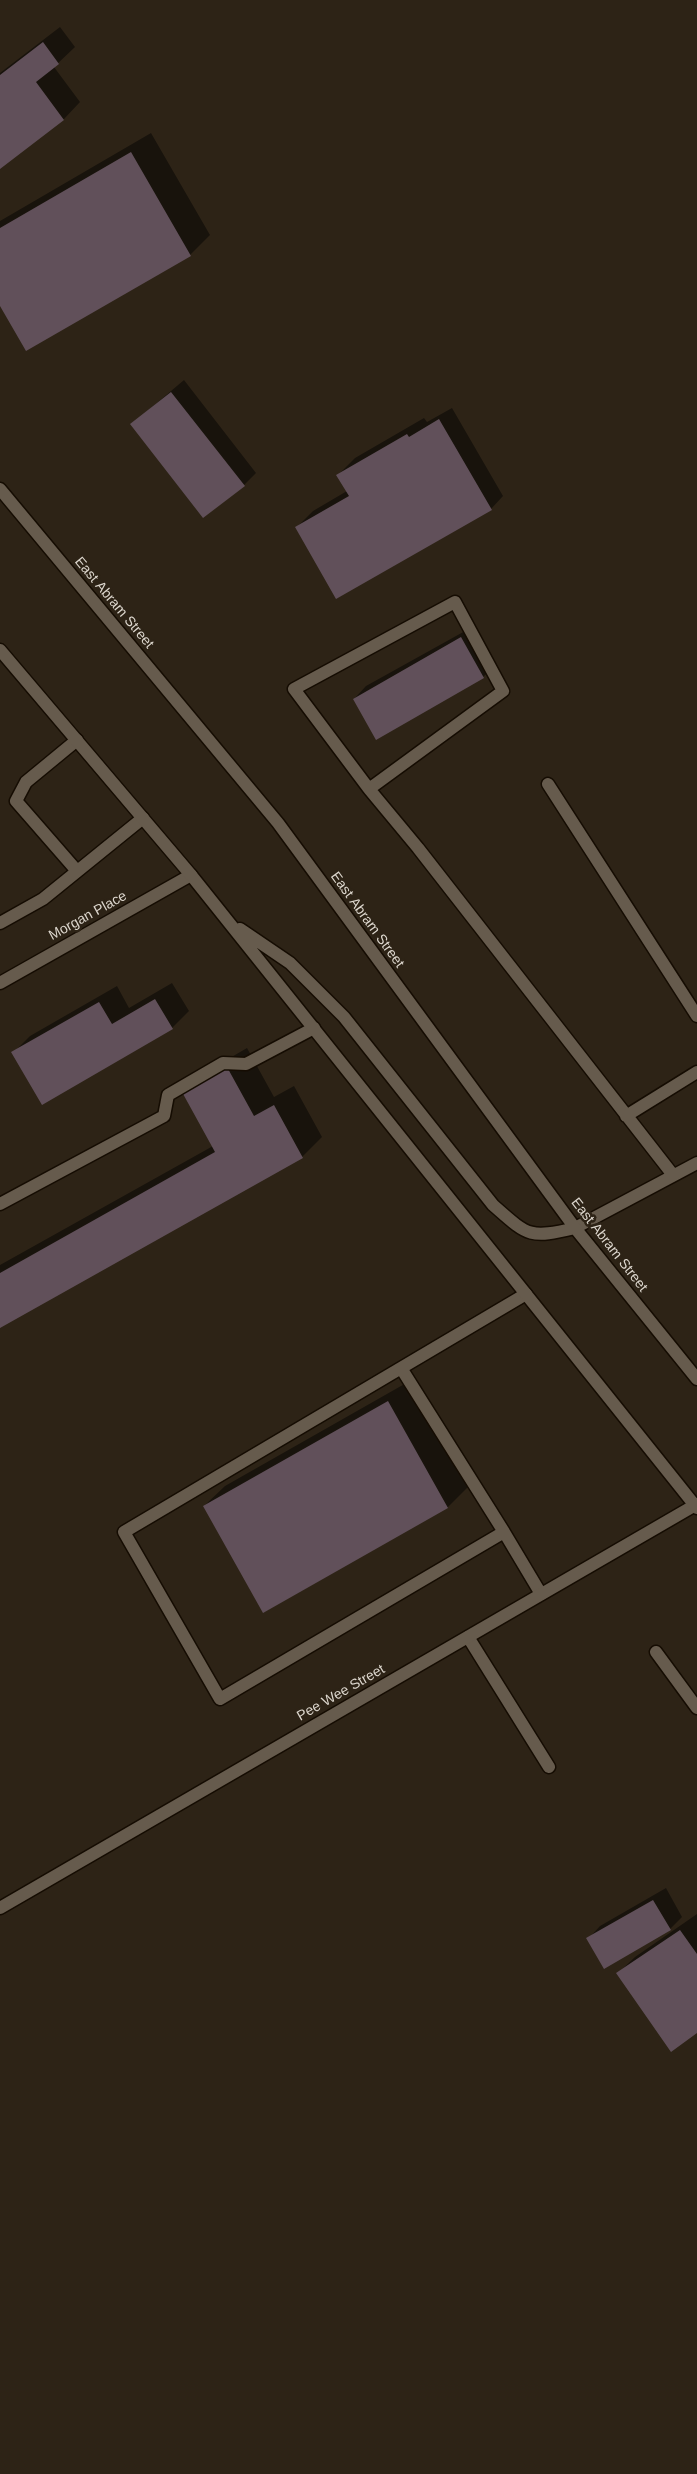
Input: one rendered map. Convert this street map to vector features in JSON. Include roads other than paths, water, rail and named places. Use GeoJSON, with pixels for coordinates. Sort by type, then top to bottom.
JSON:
{"type":"FeatureCollection","features":[{"type":"Feature","properties":{"kind":"main road","name":"East Abram Street"},"geometry":{"type":"LineString","coordinates":[[0,489],[278,823],[575,1228],[697,1380]]}},
{"type":"Feature","properties":{"kind":"main road"},"geometry":{"type":"LineString","coordinates":[[369,789],[504,690],[454,602],[294,689],[369,789],[418,848],[673,1176]]}},
{"type":"Feature","properties":{"kind":"main road"},"geometry":{"type":"LineString","coordinates":[[0,650],[192,874],[696,1506]]}},
{"type":"Feature","properties":{"kind":"main road"},"geometry":{"type":"LineString","coordinates":[[76,740],[26,782],[16,801],[77,872]]}},
{"type":"Feature","properties":{"kind":"main road"},"geometry":{"type":"LineString","coordinates":[[548,784],[697,1016]]}},
{"type":"Feature","properties":{"kind":"main road"},"geometry":{"type":"LineString","coordinates":[[0,923],[43,899],[143,818]]}},
{"type":"Feature","properties":{"kind":"main road","name":"Morgan Place"},"geometry":{"type":"LineString","coordinates":[[0,983],[192,874]]}},
{"type":"Feature","properties":{"kind":"main road"},"geometry":{"type":"LineString","coordinates":[[230,922],[290,963],[344,1017],[493,1205],[518,1227],[537,1235],[548,1235],[575,1228],[697,1163]]}},
{"type":"Feature","properties":{"kind":"main road"},"geometry":{"type":"LineString","coordinates":[[0,1204],[164,1116],[168,1095],[223,1063],[246,1064],[314,1028]]}},
{"type":"Feature","properties":{"kind":"main road"},"geometry":{"type":"LineString","coordinates":[[626,1116],[697,1072]]}},
{"type":"Feature","properties":{"kind":"main road"},"geometry":{"type":"LineString","coordinates":[[504,1532],[220,1699],[124,1532],[526,1294]]}},
{"type":"Feature","properties":{"kind":"main road"},"geometry":{"type":"LineString","coordinates":[[401,1368],[541,1594]]}},
{"type":"Feature","properties":{"kind":"main road","name":"Pee Wee Street"},"geometry":{"type":"LineString","coordinates":[[0,1908],[696,1506]]}},
{"type":"Feature","properties":{"kind":"main road"},"geometry":{"type":"LineString","coordinates":[[468,1637],[549,1766]]}},
{"type":"Feature","properties":{"kind":"main road"},"geometry":{"type":"LineString","coordinates":[[656,1652],[697,1708]]}}]}
